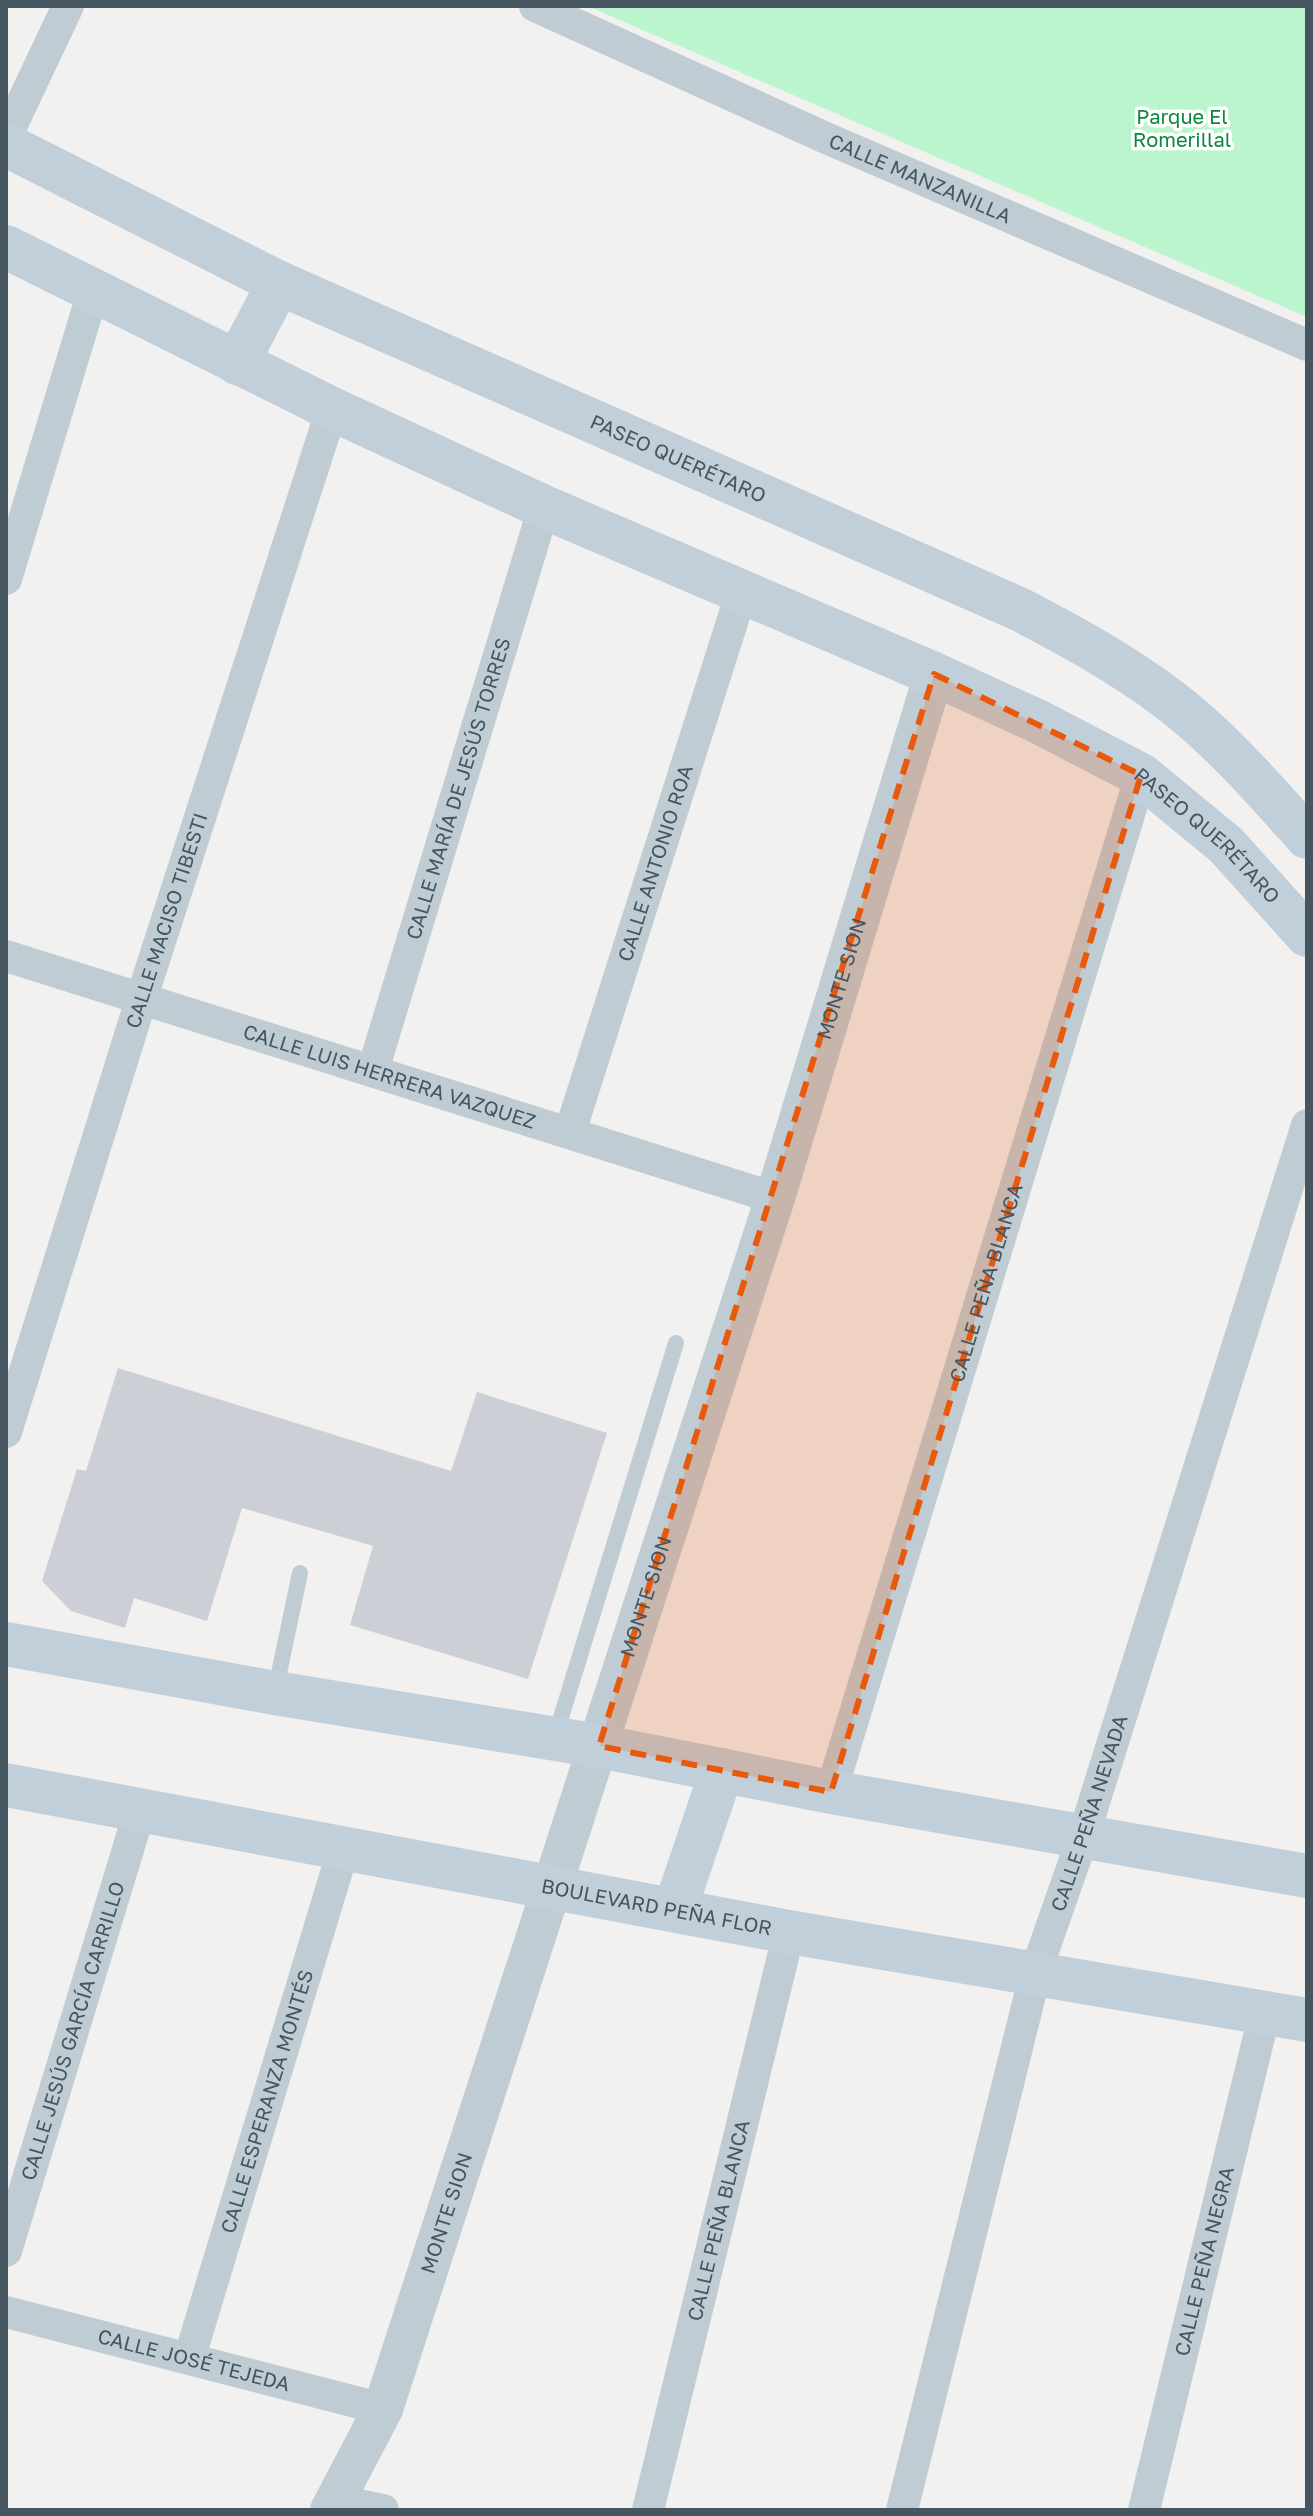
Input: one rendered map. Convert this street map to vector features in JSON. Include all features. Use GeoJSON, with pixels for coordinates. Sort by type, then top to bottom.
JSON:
{"type":"FeatureCollection","features":[{"type":"Feature","properties":{"kind":"main road","name":"PASEO QUERÉTARO"},"geometry":{"type":"LineString","coordinates":[[6,145],[279,283],[1019,609],[1097,650],[1170,700],[1257,781],[1307,837]]}},
{"type":"Feature","properties":{"kind":"main road","name":"PASEO QUERÉTARO"},"geometry":{"type":"LineString","coordinates":[[6,247],[332,409],[741,594],[934,674],[1037,721],[1141,775],[1226,845],[1307,935]]}},
{"type":"Feature","properties":{"kind":"main road"},"geometry":{"type":"LineString","coordinates":[[237,363],[279,283]]}},
{"type":"Feature","properties":{"kind":"main road"},"geometry":{"type":"LineString","coordinates":[[6,1644],[275,1693],[599,1746],[831,1792],[1084,1834],[1307,1876]]}},
{"type":"Feature","properties":{"kind":"main road"},"geometry":{"type":"LineString","coordinates":[[675,1909],[722,1770]]}},
{"type":"Feature","properties":{"kind":"main road","name":"BOULEVARD PEÑA FLOR"},"geometry":{"type":"LineString","coordinates":[[6,1785],[554,1885],[789,1932],[1036,1971],[1307,2020]]}},
{"type":"Feature","properties":{"kind":"street"},"geometry":{"type":"LineString","coordinates":[[6,137],[68,6]]}},
{"type":"Feature","properties":{"kind":"street","name":"CALLE MANZANILLA"},"geometry":{"type":"LineString","coordinates":[[535,6],[826,138],[1307,345]]}},
{"type":"Feature","properties":{"kind":"street"},"geometry":{"type":"LineString","coordinates":[[6,579],[93,292]]}},
{"type":"Feature","properties":{"kind":"street","name":"CALLE MACISO TIBESTI"},"geometry":{"type":"LineString","coordinates":[[6,1432],[142,997],[332,409]]}},
{"type":"Feature","properties":{"kind":"street","name":"CALLE MARÍA DE JESÚS TORRES"},"geometry":{"type":"LineString","coordinates":[[373,1070],[544,507]]}},
{"type":"Feature","properties":{"kind":"street","name":"CALLE ANTONIO ROA"},"geometry":{"type":"LineString","coordinates":[[570,1132],[741,594]]}},
{"type":"Feature","properties":{"kind":"street","name":"MONTE SION"},"geometry":{"type":"LineString","coordinates":[[331,2505],[383,2409],[775,1198],[934,674]]}},
{"type":"Feature","properties":{"kind":"street","name":"CALLE PEÑA BLANCA"},"geometry":{"type":"LineString","coordinates":[[831,1792],[1141,775]]}},
{"type":"Feature","properties":{"kind":"street","name":"CALLE LUIS HERRERA VAZQUEZ"},"geometry":{"type":"LineString","coordinates":[[6,956],[775,1198]]}},
{"type":"Feature","properties":{"kind":"street","name":"CALLE PEÑA NEVADA"},"geometry":{"type":"LineString","coordinates":[[902,2510],[1036,1971],[1084,1834],[1307,1125]]}},
{"type":"Feature","properties":{"kind":"street","name":"CALLE JESÚS GARCÍA CARRILLO"},"geometry":{"type":"LineString","coordinates":[[6,2251],[140,1810]]}},
{"type":"Feature","properties":{"kind":"street","name":"CALLE ESPERANZA MONTÉS"},"geometry":{"type":"LineString","coordinates":[[190,2356],[344,1847]]}},
{"type":"Feature","properties":{"kind":"street","name":"CALLE PEÑA BLANCA"},"geometry":{"type":"LineString","coordinates":[[648,2510],[789,1932]]}},
{"type":"Feature","properties":{"kind":"street","name":"CALLE PEÑA NEGRA"},"geometry":{"type":"LineString","coordinates":[[1144,2510],[1265,2012]]}},
{"type":"Feature","properties":{"kind":"street","name":"CALLE JOSÉ TEJEDA"},"geometry":{"type":"LineString","coordinates":[[6,2312],[190,2356],[383,2409]]}},
{"type":"Feature","properties":{"kind":"street"},"geometry":{"type":"LineString","coordinates":[[331,2505],[383,2510]]}},
{"type":"Feature","properties":{"kind":"lane"},"geometry":{"type":"LineString","coordinates":[[554,1739],[676,1343]]}},
{"type":"Feature","properties":{"kind":"lane"},"geometry":{"type":"LineString","coordinates":[[275,1693],[300,1573]]}},
{"type":"Feature","properties":{"kind":"highlighted area"},"geometry":{"type":"Polygon","coordinates":[[[934,674],[1141,775],[831,1792],[599,1746],[934,674]]]}},
{"type":"Feature","properties":{"kind":"green space","name":"Parque El Romerillal"},"geometry":{"type":"Polygon","coordinates":[[[587,6],[1307,6],[1307,317],[587,6]]]}},
{"type":"Feature","properties":{"kind":"building"},"geometry":{"type":"Polygon","coordinates":[[[118,1368],[451,1471],[477,1392],[607,1433],[528,1679],[350,1625],[373,1546],[242,1508],[207,1621],[134,1598],[125,1628],[71,1611],[42,1581],[77,1469],[86,1471],[118,1368]]]}}]}
